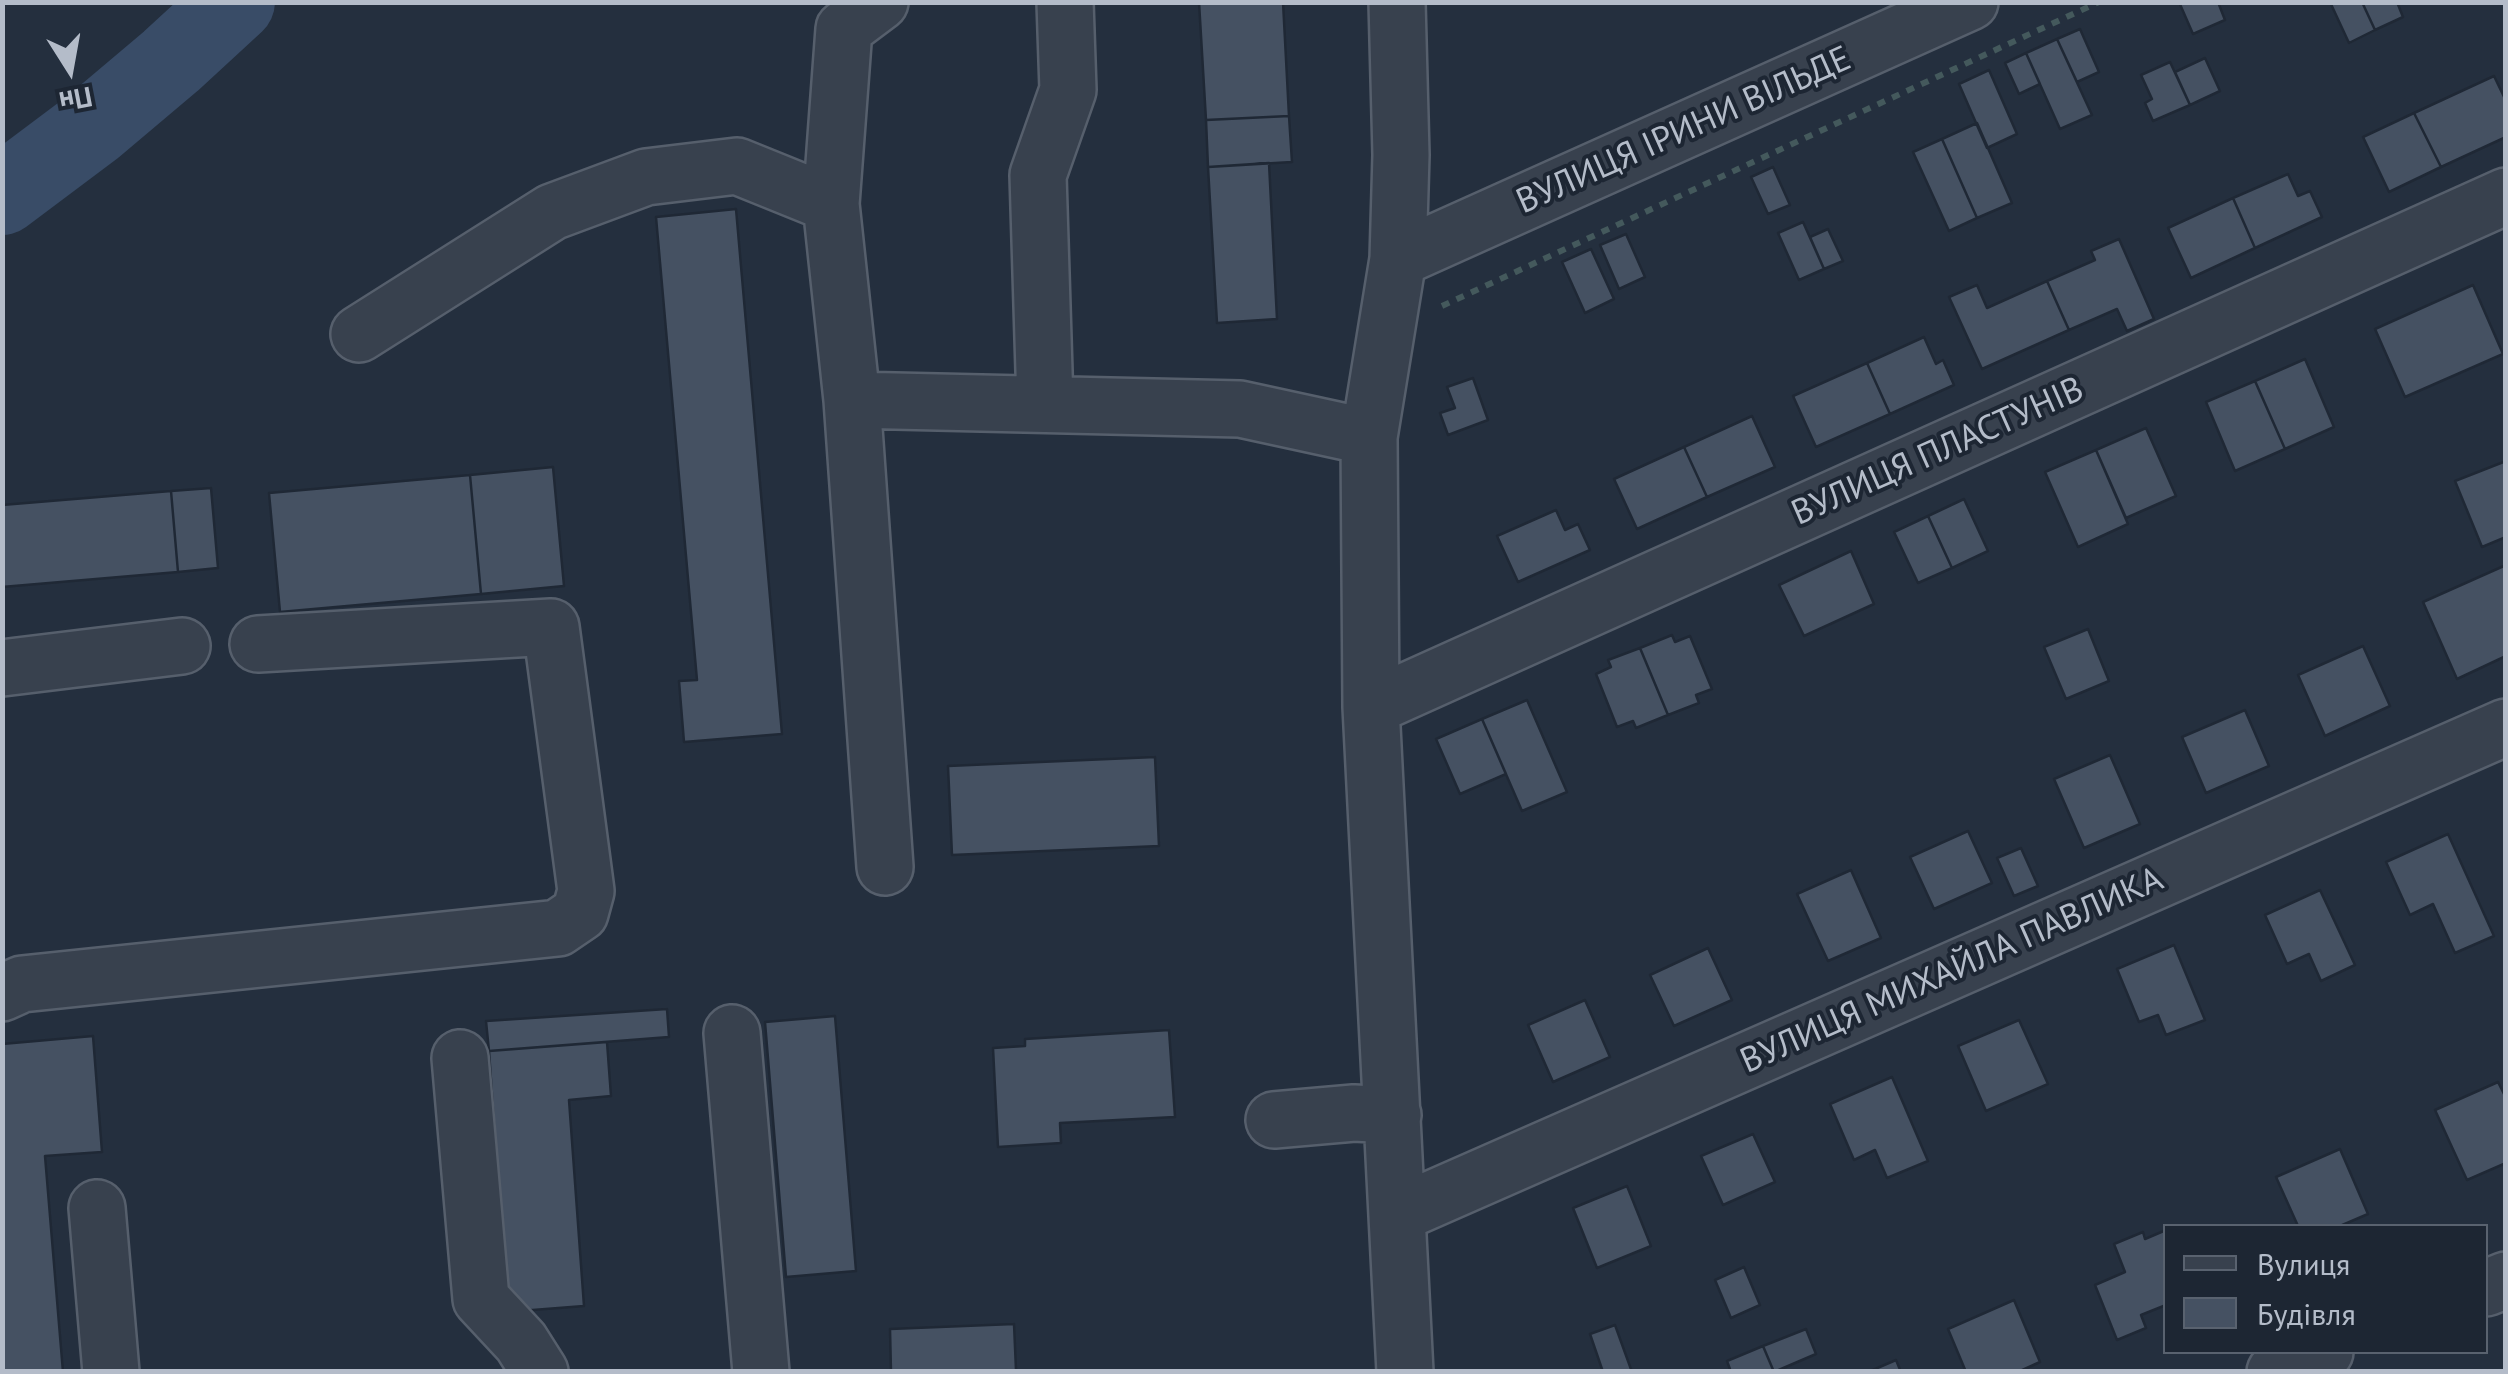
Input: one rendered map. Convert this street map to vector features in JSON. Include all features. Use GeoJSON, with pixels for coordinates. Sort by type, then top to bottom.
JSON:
{"type":"FeatureCollection","features":[{"type":"Feature","properties":{"kind":"street"},"geometry":{"type":"LineString","coordinates":[[880,2],[844,29],[831,204],[852,400],[885,867]]}},
{"type":"Feature","properties":{"kind":"street"},"geometry":{"type":"LineString","coordinates":[[1045,404],[1038,174],[1068,90],[1065,2]]}},
{"type":"Feature","properties":{"kind":"street"},"geometry":{"type":"LineString","coordinates":[[1397,2],[1401,155],[1398,259],[1369,437],[1371,707],[1405,1372]]}},
{"type":"Feature","properties":{"kind":"street","name":"ВУЛИЦЯ ІРИНИ ВІЛЬДЕ"},"geometry":{"type":"LineString","coordinates":[[1398,259],[1970,2]]}},
{"type":"Feature","properties":{"kind":"street"},"geometry":{"type":"LineString","coordinates":[[358,334],[552,212],[646,178],[737,166],[831,204]]}},
{"type":"Feature","properties":{"kind":"street","name":"ВУЛИЦЯ ПЛАСТУНІВ"},"geometry":{"type":"LineString","coordinates":[[1371,707],[2506,196]]}},
{"type":"Feature","properties":{"kind":"street"},"geometry":{"type":"LineString","coordinates":[[852,400],[1240,408],[1369,437]]}},
{"type":"Feature","properties":{"kind":"street"},"geometry":{"type":"LineString","coordinates":[[2,993],[22,984],[558,928],[580,913],[586,890],[551,627],[258,644]]}},
{"type":"Feature","properties":{"kind":"street"},"geometry":{"type":"LineString","coordinates":[[2,668],[182,646]]}},
{"type":"Feature","properties":{"kind":"street","name":"ВУЛИЦЯ МИХАЙЛА ПАВЛИКА"},"geometry":{"type":"LineString","coordinates":[[1398,1214],[2506,727]]}},
{"type":"Feature","properties":{"kind":"street"},"geometry":{"type":"LineString","coordinates":[[732,1032],[761,1372]]}},
{"type":"Feature","properties":{"kind":"street"},"geometry":{"type":"LineString","coordinates":[[460,1058],[481,1299],[521,1342],[540,1372]]}},
{"type":"Feature","properties":{"kind":"street"},"geometry":{"type":"LineString","coordinates":[[1274,1120],[1354,1113],[1392,1115]]}},
{"type":"Feature","properties":{"kind":"street"},"geometry":{"type":"LineString","coordinates":[[97,1208],[111,1372]]}},
{"type":"Feature","properties":{"kind":"street"},"geometry":{"type":"LineString","coordinates":[[2275,1372],[2320,1354]]}},
{"type":"Feature","properties":{"kind":"path"},"geometry":{"type":"LineString","coordinates":[[1386,332],[2099,2]]}},
{"type":"Feature","properties":{"kind":"building"},"geometry":{"type":"Polygon","coordinates":[[[1199,2],[1283,2],[1289,116],[1206,120],[1199,2]]]}},
{"type":"Feature","properties":{"kind":"building"},"geometry":{"type":"Polygon","coordinates":[[[2179,2],[2218,2],[2225,20],[2193,34],[2179,2]]]}},
{"type":"Feature","properties":{"kind":"building"},"geometry":{"type":"Polygon","coordinates":[[[2330,2],[2362,2],[2375,30],[2349,43],[2330,2]]]}},
{"type":"Feature","properties":{"kind":"building"},"geometry":{"type":"Polygon","coordinates":[[[2362,2],[2397,2],[2403,17],[2375,30],[2362,2]]]}},
{"type":"Feature","properties":{"kind":"building"},"geometry":{"type":"Polygon","coordinates":[[[2080,29],[2099,72],[2077,82],[2057,39],[2080,29]]]}},
{"type":"Feature","properties":{"kind":"building"},"geometry":{"type":"Polygon","coordinates":[[[2057,39],[2092,115],[2060,129],[2026,53],[2057,39]]]}},
{"type":"Feature","properties":{"kind":"building"},"geometry":{"type":"Polygon","coordinates":[[[2026,53],[2040,84],[2019,94],[2005,63],[2026,53]]]}},
{"type":"Feature","properties":{"kind":"building"},"geometry":{"type":"Polygon","coordinates":[[[2205,58],[2220,91],[2190,105],[2175,72],[2205,58]]]}},
{"type":"Feature","properties":{"kind":"building"},"geometry":{"type":"Polygon","coordinates":[[[2170,62],[2190,105],[2153,121],[2145,103],[2152,99],[2141,75],[2170,62]]]}},
{"type":"Feature","properties":{"kind":"building"},"geometry":{"type":"Polygon","coordinates":[[[1989,70],[2017,134],[1987,148],[1959,84],[1989,70]]]}},
{"type":"Feature","properties":{"kind":"building"},"geometry":{"type":"Polygon","coordinates":[[[2494,76],[2506,101],[2506,137],[2441,167],[2414,113],[2494,76]]]}},
{"type":"Feature","properties":{"kind":"building"},"geometry":{"type":"Polygon","coordinates":[[[2414,113],[2441,167],[2389,192],[2363,137],[2414,113]]]}},
{"type":"Feature","properties":{"kind":"building"},"geometry":{"type":"Polygon","coordinates":[[[1289,116],[1292,162],[1208,167],[1206,120],[1289,116]]]}},
{"type":"Feature","properties":{"kind":"building"},"geometry":{"type":"Polygon","coordinates":[[[1977,123],[2012,203],[1977,218],[1942,139],[1977,123]]]}},
{"type":"Feature","properties":{"kind":"building"},"geometry":{"type":"Polygon","coordinates":[[[1942,139],[1977,218],[1949,231],[1913,152],[1942,139]]]}},
{"type":"Feature","properties":{"kind":"building"},"geometry":{"type":"Polygon","coordinates":[[[1269,163],[1277,319],[1217,323],[1208,167],[1269,163]]]}},
{"type":"Feature","properties":{"kind":"building"},"geometry":{"type":"Polygon","coordinates":[[[1773,167],[1790,205],[1768,214],[1751,177],[1773,167]]]}},
{"type":"Feature","properties":{"kind":"building"},"geometry":{"type":"Polygon","coordinates":[[[2288,174],[2298,196],[2310,191],[2322,217],[2255,248],[2233,198],[2288,174]]]}},
{"type":"Feature","properties":{"kind":"building"},"geometry":{"type":"Polygon","coordinates":[[[2233,198],[2255,248],[2191,278],[2168,228],[2233,198]]]}},
{"type":"Feature","properties":{"kind":"building"},"geometry":{"type":"Polygon","coordinates":[[[736,209],[782,734],[684,742],[679,681],[697,680],[656,217],[736,209]]]}},
{"type":"Feature","properties":{"kind":"building"},"geometry":{"type":"Polygon","coordinates":[[[1803,222],[1824,269],[1799,280],[1778,233],[1803,222]]]}},
{"type":"Feature","properties":{"kind":"building"},"geometry":{"type":"Polygon","coordinates":[[[1828,229],[1843,261],[1824,269],[1810,237],[1828,229]]]}},
{"type":"Feature","properties":{"kind":"building"},"geometry":{"type":"Polygon","coordinates":[[[1626,234],[1645,277],[1619,289],[1600,245],[1626,234]]]}},
{"type":"Feature","properties":{"kind":"building"},"geometry":{"type":"Polygon","coordinates":[[[2119,239],[2154,319],[2127,331],[2117,309],[2069,330],[2047,281],[2095,260],[2091,251],[2119,239]]]}},
{"type":"Feature","properties":{"kind":"building"},"geometry":{"type":"Polygon","coordinates":[[[1591,249],[1614,299],[1585,313],[1562,262],[1591,249]]]}},
{"type":"Feature","properties":{"kind":"building"},"geometry":{"type":"Polygon","coordinates":[[[2047,281],[2069,330],[1982,369],[1949,297],[1977,285],[1987,308],[2047,281]]]}},
{"type":"Feature","properties":{"kind":"building"},"geometry":{"type":"Polygon","coordinates":[[[2473,285],[2503,354],[2405,397],[2375,329],[2473,285]]]}},
{"type":"Feature","properties":{"kind":"building"},"geometry":{"type":"Polygon","coordinates":[[[1924,337],[1936,364],[1943,360],[1954,385],[1890,414],[1867,363],[1924,337]]]}},
{"type":"Feature","properties":{"kind":"building"},"geometry":{"type":"Polygon","coordinates":[[[2305,359],[2334,427],[2285,449],[2255,381],[2305,359]]]}},
{"type":"Feature","properties":{"kind":"building"},"geometry":{"type":"Polygon","coordinates":[[[1867,363],[1890,414],[1816,447],[1793,396],[1867,363]]]}},
{"type":"Feature","properties":{"kind":"building"},"geometry":{"type":"Polygon","coordinates":[[[1473,378],[1488,420],[1448,435],[1440,413],[1455,408],[1447,387],[1473,378]]]}},
{"type":"Feature","properties":{"kind":"building"},"geometry":{"type":"Polygon","coordinates":[[[2255,381],[2285,449],[2235,471],[2206,402],[2255,381]]]}},
{"type":"Feature","properties":{"kind":"building"},"geometry":{"type":"Polygon","coordinates":[[[1752,416],[1775,467],[1707,497],[1684,447],[1752,416]]]}},
{"type":"Feature","properties":{"kind":"building"},"geometry":{"type":"Polygon","coordinates":[[[2146,428],[2176,496],[2126,518],[2096,450],[2146,428]]]}},
{"type":"Feature","properties":{"kind":"building"},"geometry":{"type":"Polygon","coordinates":[[[1684,447],[1707,497],[1637,529],[1614,479],[1684,447]]]}},
{"type":"Feature","properties":{"kind":"building"},"geometry":{"type":"Polygon","coordinates":[[[2096,450],[2128,524],[2078,547],[2045,472],[2096,450]]]}},
{"type":"Feature","properties":{"kind":"building"},"geometry":{"type":"Polygon","coordinates":[[[2506,461],[2506,537],[2482,547],[2455,481],[2506,461]]]}},
{"type":"Feature","properties":{"kind":"building"},"geometry":{"type":"Polygon","coordinates":[[[553,467],[564,586],[481,594],[470,475],[553,467]]]}},
{"type":"Feature","properties":{"kind":"building"},"geometry":{"type":"Polygon","coordinates":[[[470,475],[481,594],[280,612],[269,493],[470,475]]]}},
{"type":"Feature","properties":{"kind":"building"},"geometry":{"type":"Polygon","coordinates":[[[211,488],[218,568],[178,572],[171,491],[211,488]]]}},
{"type":"Feature","properties":{"kind":"building"},"geometry":{"type":"Polygon","coordinates":[[[171,491],[178,572],[2,587],[2,505],[171,491]]]}},
{"type":"Feature","properties":{"kind":"building"},"geometry":{"type":"Polygon","coordinates":[[[1964,499],[1988,551],[1952,568],[1928,516],[1964,499]]]}},
{"type":"Feature","properties":{"kind":"building"},"geometry":{"type":"Polygon","coordinates":[[[1556,510],[1565,530],[1578,524],[1590,550],[1518,582],[1497,536],[1556,510]]]}},
{"type":"Feature","properties":{"kind":"building"},"geometry":{"type":"Polygon","coordinates":[[[1928,516],[1952,568],[1918,583],[1894,532],[1928,516]]]}},
{"type":"Feature","properties":{"kind":"building"},"geometry":{"type":"Polygon","coordinates":[[[1851,551],[1874,604],[1804,636],[1779,585],[1851,551]]]}},
{"type":"Feature","properties":{"kind":"building"},"geometry":{"type":"Polygon","coordinates":[[[2506,565],[2506,656],[2457,679],[2423,602],[2506,565]]]}},
{"type":"Feature","properties":{"kind":"building"},"geometry":{"type":"Polygon","coordinates":[[[2088,629],[2109,681],[2066,699],[2044,647],[2088,629]]]}},
{"type":"Feature","properties":{"kind":"building"},"geometry":{"type":"Polygon","coordinates":[[[1672,635],[1675,642],[1690,636],[1712,689],[1696,695],[1699,703],[1668,715],[1640,648],[1672,635]]]}},
{"type":"Feature","properties":{"kind":"building"},"geometry":{"type":"Polygon","coordinates":[[[2363,646],[2390,706],[2325,736],[2298,675],[2363,646]]]}},
{"type":"Feature","properties":{"kind":"building"},"geometry":{"type":"Polygon","coordinates":[[[1640,648],[1668,715],[1636,728],[1633,721],[1617,727],[1596,674],[1611,667],[1608,660],[1640,648]]]}},
{"type":"Feature","properties":{"kind":"building"},"geometry":{"type":"Polygon","coordinates":[[[1527,700],[1567,792],[1522,811],[1482,719],[1527,700]]]}},
{"type":"Feature","properties":{"kind":"building"},"geometry":{"type":"Polygon","coordinates":[[[2245,710],[2269,766],[2206,793],[2182,737],[2245,710]]]}},
{"type":"Feature","properties":{"kind":"building"},"geometry":{"type":"Polygon","coordinates":[[[1482,719],[1506,774],[1460,794],[1436,739],[1482,719]]]}},
{"type":"Feature","properties":{"kind":"building"},"geometry":{"type":"Polygon","coordinates":[[[2110,755],[2140,824],[2084,848],[2054,779],[2110,755]]]}},
{"type":"Feature","properties":{"kind":"building"},"geometry":{"type":"Polygon","coordinates":[[[1155,757],[1159,846],[952,855],[948,766],[1155,757]]]}},
{"type":"Feature","properties":{"kind":"building"},"geometry":{"type":"Polygon","coordinates":[[[1968,831],[1992,883],[1934,909],[1910,857],[1968,831]]]}},
{"type":"Feature","properties":{"kind":"building"},"geometry":{"type":"Polygon","coordinates":[[[2448,834],[2494,936],[2455,953],[2433,904],[2410,915],[2386,862],[2448,834]]]}},
{"type":"Feature","properties":{"kind":"building"},"geometry":{"type":"Polygon","coordinates":[[[2021,848],[2038,886],[2014,896],[1997,858],[2021,848]]]}},
{"type":"Feature","properties":{"kind":"building"},"geometry":{"type":"Polygon","coordinates":[[[1851,870],[1881,938],[1828,961],[1797,894],[1851,870]]]}},
{"type":"Feature","properties":{"kind":"building"},"geometry":{"type":"Polygon","coordinates":[[[2320,890],[2355,965],[2321,981],[2309,954],[2287,964],[2265,915],[2320,890]]]}},
{"type":"Feature","properties":{"kind":"building"},"geometry":{"type":"Polygon","coordinates":[[[2174,945],[2205,1020],[2166,1035],[2158,1015],[2139,1022],[2117,969],[2174,945]]]}},
{"type":"Feature","properties":{"kind":"building"},"geometry":{"type":"Polygon","coordinates":[[[1708,948],[1732,1000],[1674,1026],[1650,975],[1708,948]]]}},
{"type":"Feature","properties":{"kind":"building"},"geometry":{"type":"Polygon","coordinates":[[[1585,1000],[1610,1057],[1553,1082],[1528,1025],[1585,1000]]]}},
{"type":"Feature","properties":{"kind":"building"},"geometry":{"type":"Polygon","coordinates":[[[667,1009],[669,1037],[489,1051],[486,1021],[667,1009]]]}},
{"type":"Feature","properties":{"kind":"building"},"geometry":{"type":"Polygon","coordinates":[[[835,1016],[856,1271],[786,1277],[765,1022],[835,1016]]]}},
{"type":"Feature","properties":{"kind":"building"},"geometry":{"type":"Polygon","coordinates":[[[2019,1020],[2048,1084],[1986,1111],[1958,1046],[2019,1020]]]}},
{"type":"Feature","properties":{"kind":"building"},"geometry":{"type":"Polygon","coordinates":[[[1169,1030],[1175,1117],[1060,1123],[1061,1143],[998,1147],[993,1048],[1025,1046],[1025,1039],[1169,1030]]]}},
{"type":"Feature","properties":{"kind":"building"},"geometry":{"type":"Polygon","coordinates":[[[93,1036],[102,1152],[45,1156],[63,1372],[2,1372],[2,1044],[93,1036]]]}},
{"type":"Feature","properties":{"kind":"building"},"geometry":{"type":"Polygon","coordinates":[[[607,1042],[611,1096],[569,1100],[584,1306],[507,1312],[489,1051],[607,1042]]]}},
{"type":"Feature","properties":{"kind":"building"},"geometry":{"type":"Polygon","coordinates":[[[1892,1077],[1928,1161],[1887,1178],[1875,1150],[1854,1160],[1830,1104],[1892,1077]]]}},
{"type":"Feature","properties":{"kind":"building"},"geometry":{"type":"Polygon","coordinates":[[[2498,1082],[2506,1098],[2506,1163],[2467,1180],[2435,1110],[2498,1082]]]}},
{"type":"Feature","properties":{"kind":"building"},"geometry":{"type":"Polygon","coordinates":[[[1753,1134],[1775,1182],[1723,1205],[1701,1156],[1753,1134]]]}},
{"type":"Feature","properties":{"kind":"building"},"geometry":{"type":"Polygon","coordinates":[[[2340,1149],[2368,1214],[2345,1224],[2297,1224],[2276,1177],[2340,1149]]]}},
{"type":"Feature","properties":{"kind":"building"},"geometry":{"type":"Polygon","coordinates":[[[1627,1186],[1651,1246],[1597,1268],[1573,1208],[1627,1186]]]}},
{"type":"Feature","properties":{"kind":"building"},"geometry":{"type":"Polygon","coordinates":[[[2163,1231],[2163,1306],[2141,1315],[2146,1328],[2117,1340],[2095,1285],[2125,1272],[2114,1244],[2143,1232],[2145,1239],[2163,1231]]]}},
{"type":"Feature","properties":{"kind":"building"},"geometry":{"type":"Polygon","coordinates":[[[1744,1267],[1760,1305],[1731,1318],[1715,1280],[1744,1267]]]}},
{"type":"Feature","properties":{"kind":"building"},"geometry":{"type":"Polygon","coordinates":[[[2014,1300],[2040,1362],[2018,1372],[1966,1372],[1948,1329],[2014,1300]]]}},
{"type":"Feature","properties":{"kind":"building"},"geometry":{"type":"Polygon","coordinates":[[[1014,1324],[1016,1370],[891,1372],[890,1329],[1014,1324]]]}},
{"type":"Feature","properties":{"kind":"building"},"geometry":{"type":"Polygon","coordinates":[[[1615,1325],[1632,1372],[1603,1372],[1590,1334],[1615,1325]]]}},
{"type":"Feature","properties":{"kind":"building"},"geometry":{"type":"Polygon","coordinates":[[[1806,1329],[1816,1354],[1774,1372],[1763,1346],[1806,1329]]]}},
{"type":"Feature","properties":{"kind":"building"},"geometry":{"type":"Polygon","coordinates":[[[1763,1346],[1774,1372],[1731,1372],[1727,1361],[1763,1346]]]}},
{"type":"Feature","properties":{"kind":"building"},"geometry":{"type":"Polygon","coordinates":[[[1896,1360],[1901,1372],[1868,1372],[1896,1360]]]}},
{"type":"Feature","properties":{"kind":"waterway"},"geometry":{"type":"LineString","coordinates":[[2,195],[94,126],[235,2]]}}]}
